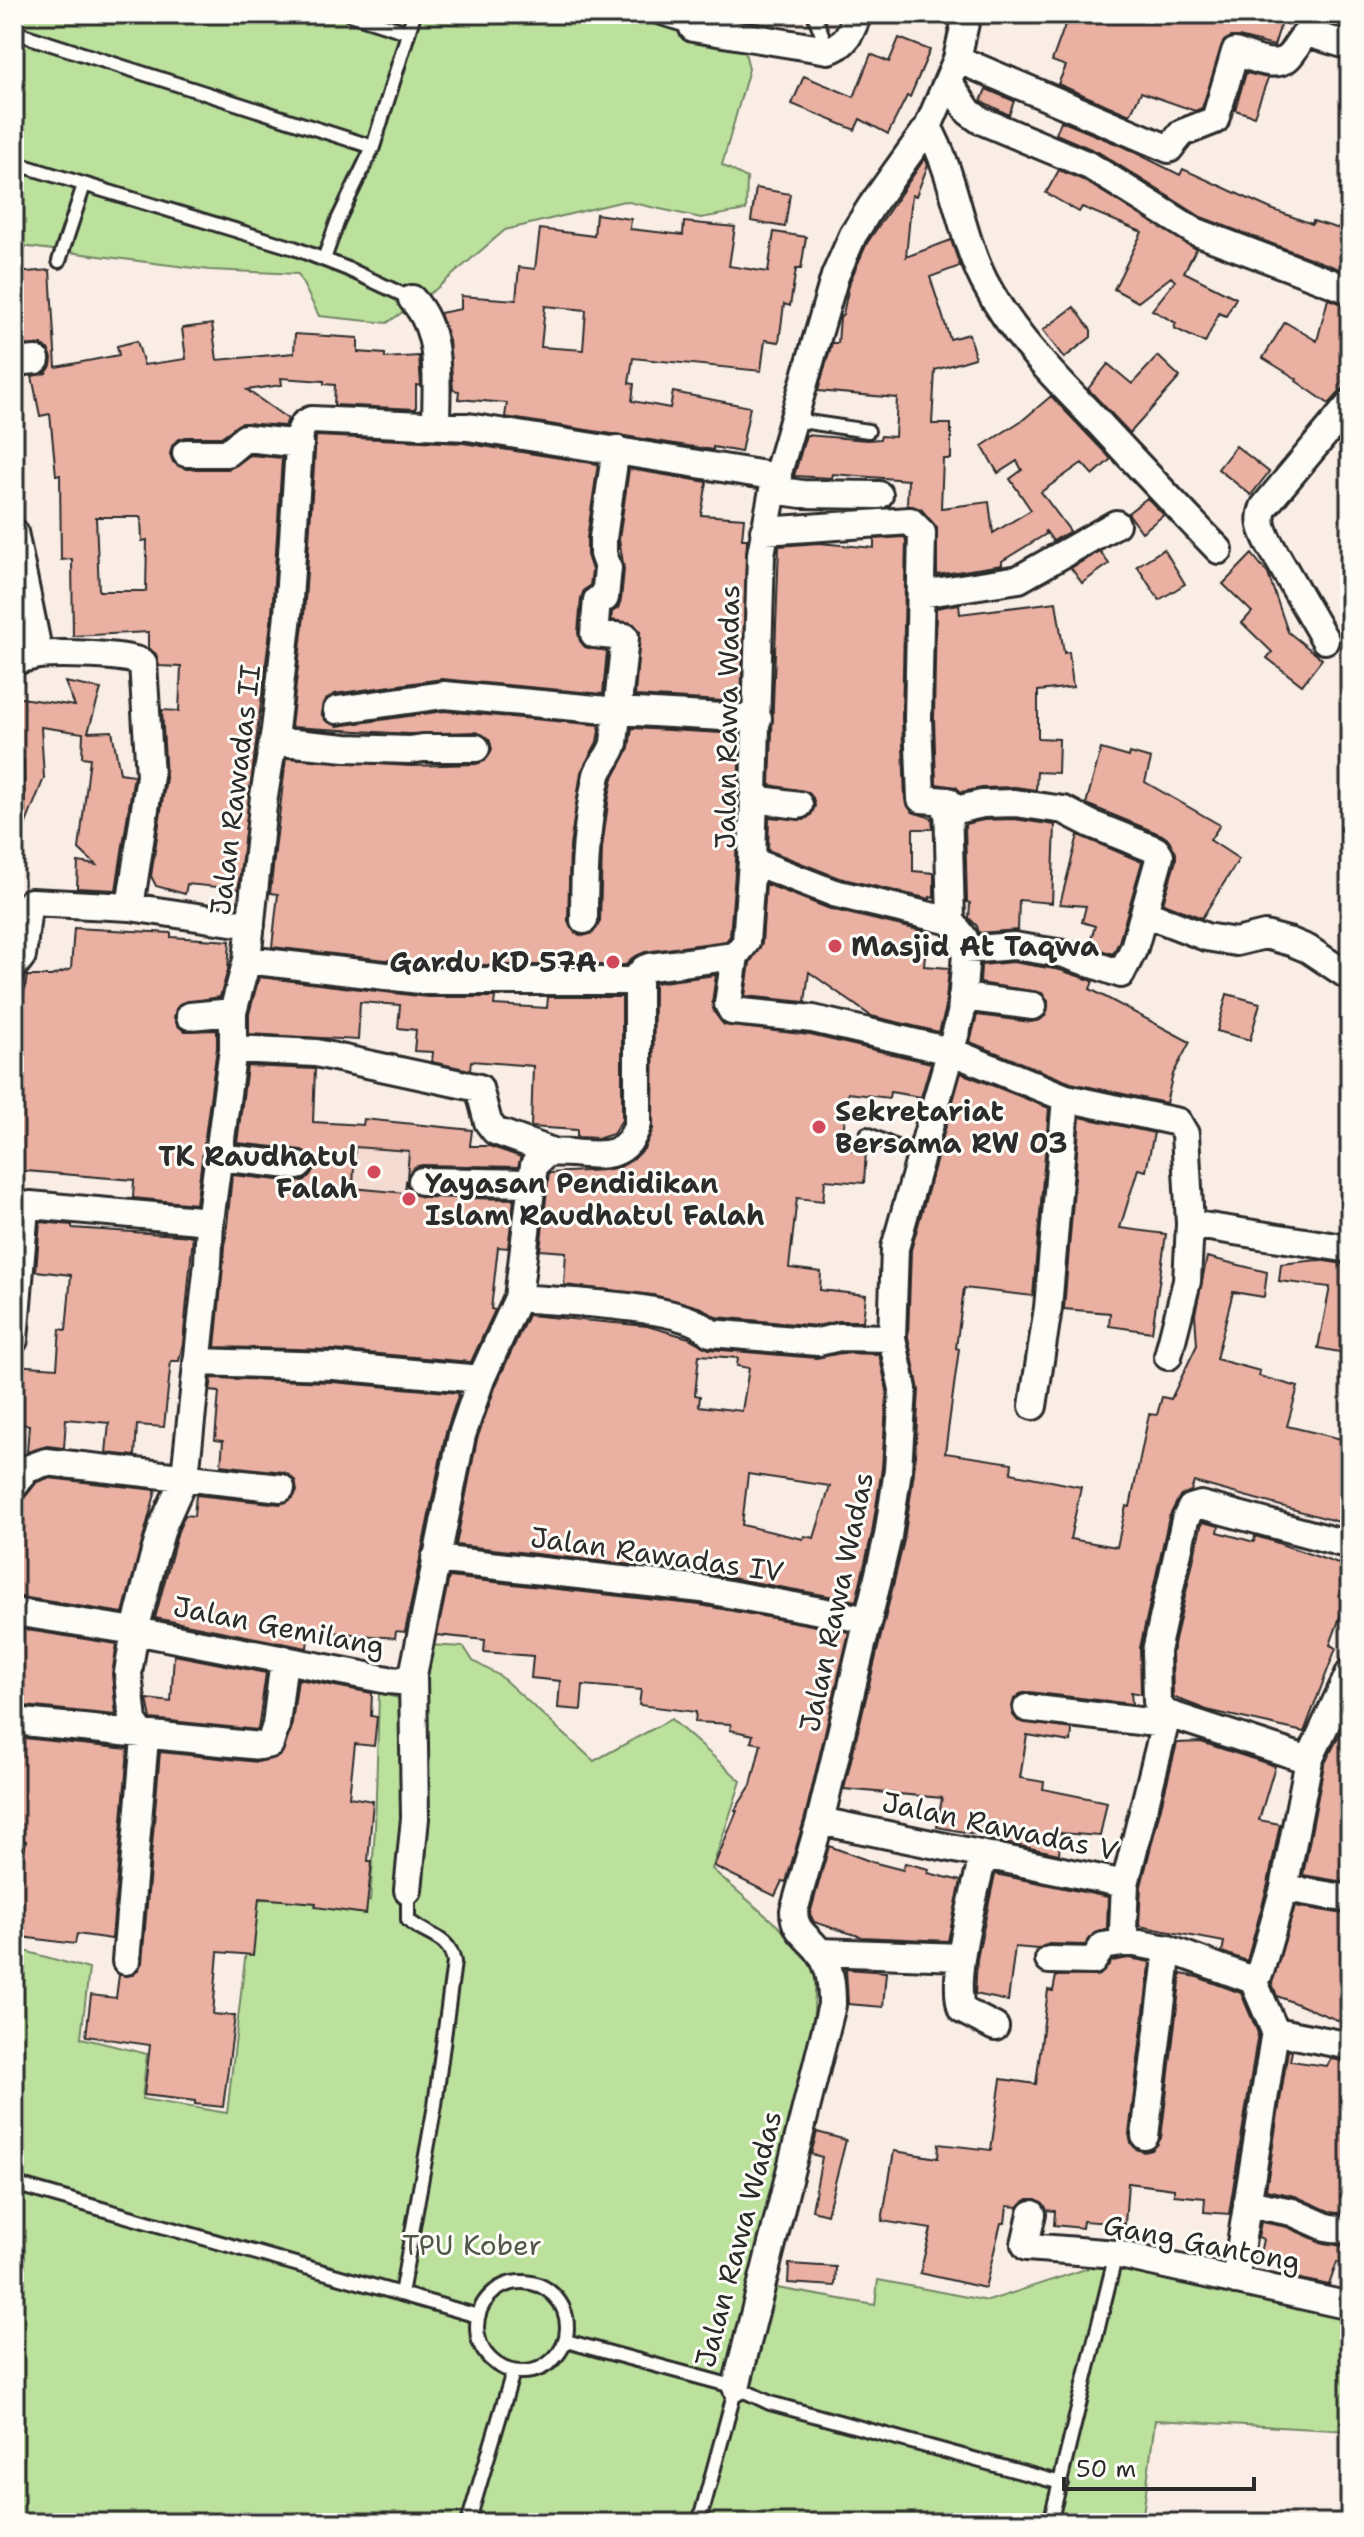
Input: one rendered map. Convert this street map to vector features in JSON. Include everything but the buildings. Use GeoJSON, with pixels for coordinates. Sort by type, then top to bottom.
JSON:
{"type":"FeatureCollection","features":[{"type":"Feature","properties":{"kind":"street"},"geometry":{"type":"LineString","coordinates":[[697,21],[828,50],[840,47],[858,14]]}},
{"type":"Feature","properties":{"kind":"street","name":"Jalan Rawa Wadas"},"geometry":{"type":"LineString","coordinates":[[736,2387],[832,2005],[832,1985],[820,1952],[800,1933],[794,1911],[820,1821],[888,1536],[898,1470],[903,1389],[892,1338],[895,1248],[961,1014],[965,950],[964,938],[951,921],[834,893],[752,861],[761,554],[776,483],[835,276],[853,235],[928,127],[953,71],[967,14]]}},
{"type":"Feature","properties":{"kind":"street"},"geometry":{"type":"LineString","coordinates":[[953,71],[1169,149],[1182,133],[1215,120],[1235,52],[1274,64],[1289,58],[1307,33],[1350,46]]}},
{"type":"Feature","properties":{"kind":"street"},"geometry":{"type":"LineString","coordinates":[[953,71],[969,112],[980,120],[1090,166],[1194,231],[1350,290]]}},
{"type":"Feature","properties":{"kind":"street"},"geometry":{"type":"LineString","coordinates":[[928,127],[944,158],[966,239],[985,282],[1009,321],[1047,368],[1219,550]]}},
{"type":"Feature","properties":{"kind":"street"},"geometry":{"type":"LineString","coordinates":[[412,299],[420,308],[435,347],[436,425]]}},
{"type":"Feature","properties":{"kind":"street"},"geometry":{"type":"LineString","coordinates":[[1325,640],[1262,530],[1261,516],[1264,507],[1350,404]]}},
{"type":"Feature","properties":{"kind":"street"},"geometry":{"type":"LineString","coordinates":[[186,453],[227,453],[245,438],[300,444],[304,424],[311,420],[436,425],[616,449],[776,483],[802,494],[879,495]]}},
{"type":"Feature","properties":{"kind":"street","name":"Jalan Rawadas II"},"geometry":{"type":"LineString","coordinates":[[126,1961],[145,1738],[133,1721],[128,1673],[135,1631],[163,1525],[185,1476],[210,1221],[233,1049],[233,1012],[247,960],[264,796],[288,615],[300,444]]}},
{"type":"Feature","properties":{"kind":"street"},"geometry":{"type":"LineString","coordinates":[[584,920],[587,832],[598,771],[612,751],[625,637],[594,634],[597,600],[605,598],[608,568],[603,554],[603,538],[616,449]]}},
{"type":"Feature","properties":{"kind":"street"},"geometry":{"type":"LineString","coordinates":[[764,531],[910,521],[922,533],[918,718],[921,799],[948,801],[951,921]]}},
{"type":"Feature","properties":{"kind":"street"},"geometry":{"type":"LineString","coordinates":[[921,594],[1019,579],[1116,524]]}},
{"type":"Feature","properties":{"kind":"street"},"geometry":{"type":"LineString","coordinates":[[14,532],[27,658],[129,658],[143,663],[150,776],[130,907]]}},
{"type":"Feature","properties":{"kind":"street"},"geometry":{"type":"LineString","coordinates":[[337,710],[444,695],[618,711],[758,719]]}},
{"type":"Feature","properties":{"kind":"street"},"geometry":{"type":"LineString","coordinates":[[273,741],[346,748],[476,748]]}},
{"type":"Feature","properties":{"kind":"street"},"geometry":{"type":"LineString","coordinates":[[753,799],[799,805]]}},
{"type":"Feature","properties":{"kind":"street"},"geometry":{"type":"LineString","coordinates":[[947,812],[993,803],[1064,810],[1156,850],[1160,856],[1134,948],[1121,974],[1064,954],[1014,946],[965,950]]}},
{"type":"Feature","properties":{"kind":"street"},"geometry":{"type":"LineString","coordinates":[[752,861],[746,942],[735,956],[728,1004],[732,1011],[813,1019],[950,1051],[1066,1098],[1175,1120],[1180,1124],[1185,1134],[1190,1224],[1187,1281],[1168,1356]]}},
{"type":"Feature","properties":{"kind":"street"},"geometry":{"type":"LineString","coordinates":[[14,966],[22,956],[31,902],[130,907],[251,925]]}},
{"type":"Feature","properties":{"kind":"street"},"geometry":{"type":"LineString","coordinates":[[1144,913],[1206,937],[1236,942],[1265,935],[1291,942],[1308,949],[1350,977]]}},
{"type":"Feature","properties":{"kind":"street"},"geometry":{"type":"LineString","coordinates":[[233,1049],[316,1053],[479,1088],[488,1122],[495,1131],[553,1152],[610,1155],[623,1150],[634,1139],[638,1123],[637,981],[644,969],[735,956]]}},
{"type":"Feature","properties":{"kind":"street"},"geometry":{"type":"LineString","coordinates":[[247,960],[429,981],[637,981]]}},
{"type":"Feature","properties":{"kind":"street"},"geometry":{"type":"LineString","coordinates":[[962,997],[1033,1006]]}},
{"type":"Feature","properties":{"kind":"street"},"geometry":{"type":"LineString","coordinates":[[190,1016],[233,1012]]}},
{"type":"Feature","properties":{"kind":"street"},"geometry":{"type":"LineString","coordinates":[[1033,1406],[1048,1308],[1066,1098]]}},
{"type":"Feature","properties":{"kind":"street"},"geometry":{"type":"LineString","coordinates":[[422,1181],[530,1183],[534,1165],[542,1155],[553,1152]]}},
{"type":"Feature","properties":{"kind":"street"},"geometry":{"type":"LineString","coordinates":[[218,1157],[298,1166]]}},
{"type":"Feature","properties":{"kind":"street","name":"Jalan Gemilang"},"geometry":{"type":"LineString","coordinates":[[14,1612],[135,1631],[388,1680],[400,1681],[413,1675],[462,1435],[481,1379],[518,1298],[530,1183]]}},
{"type":"Feature","properties":{"kind":"street"},"geometry":{"type":"LineString","coordinates":[[14,1340],[25,1208],[30,1205],[210,1221]]}},
{"type":"Feature","properties":{"kind":"street"},"geometry":{"type":"LineString","coordinates":[[1190,1224],[1350,1249]]}},
{"type":"Feature","properties":{"kind":"street"},"geometry":{"type":"LineString","coordinates":[[518,1298],[668,1313],[698,1321],[710,1333],[818,1342],[839,1337],[892,1338]]}},
{"type":"Feature","properties":{"kind":"street"},"geometry":{"type":"LineString","coordinates":[[197,1362],[333,1366],[481,1379]]}},
{"type":"Feature","properties":{"kind":"street"},"geometry":{"type":"LineString","coordinates":[[14,1485],[27,1469],[46,1462],[281,1488]]}},
{"type":"Feature","properties":{"kind":"street"},"geometry":{"type":"LineString","coordinates":[[1125,1884],[1165,1718],[1157,1702],[1156,1651],[1185,1520],[1191,1508],[1201,1505],[1350,1545]]}},
{"type":"Feature","properties":{"kind":"street","name":"Jalan Rawadas IV"},"geometry":{"type":"LineString","coordinates":[[435,1559],[702,1589],[869,1620]]}},
{"type":"Feature","properties":{"kind":"street"},"geometry":{"type":"LineString","coordinates":[[14,1721],[260,1746],[270,1744],[276,1725],[284,1659]]}},
{"type":"Feature","properties":{"kind":"street"},"geometry":{"type":"LineString","coordinates":[[1253,1980],[1260,1972],[1284,1888],[1309,1760],[1350,1672]]}},
{"type":"Feature","properties":{"kind":"street"},"geometry":{"type":"LineString","coordinates":[[408,1890],[415,1818],[413,1675]]}},
{"type":"Feature","properties":{"kind":"street"},"geometry":{"type":"LineString","coordinates":[[1027,1708],[1165,1718],[1309,1760]]}},
{"type":"Feature","properties":{"kind":"street","name":"Jalan Rawadas V"},"geometry":{"type":"LineString","coordinates":[[820,1821],[1125,1884],[1123,1929],[1129,1942]]}},
{"type":"Feature","properties":{"kind":"street"},"geometry":{"type":"LineString","coordinates":[[983,1856],[961,1957],[958,2000],[962,2010],[995,2027]]}},
{"type":"Feature","properties":{"kind":"street"},"geometry":{"type":"LineString","coordinates":[[1284,1888],[1350,1899]]}},
{"type":"Feature","properties":{"kind":"street"},"geometry":{"type":"LineString","coordinates":[[1049,1960],[1093,1961],[1103,1946],[1129,1942],[1168,1949],[1253,1980],[1275,2031],[1235,2281]]}},
{"type":"Feature","properties":{"kind":"street"},"geometry":{"type":"LineString","coordinates":[[1145,2136],[1168,1949]]}},
{"type":"Feature","properties":{"kind":"street"},"geometry":{"type":"LineString","coordinates":[[820,1952],[961,1957]]}},
{"type":"Feature","properties":{"kind":"street"},"geometry":{"type":"LineString","coordinates":[[1275,2031],[1350,2046]]}},
{"type":"Feature","properties":{"kind":"street"},"geometry":{"type":"LineString","coordinates":[[1247,2203],[1292,2212],[1326,2227],[1350,2231]]}},
{"type":"Feature","properties":{"kind":"street","name":"Gang Gantong"},"geometry":{"type":"LineString","coordinates":[[1032,2214],[1025,2244],[1027,2247],[1116,2254],[1350,2306]]}},
{"type":"Feature","properties":{"kind":"lane"},"geometry":{"type":"LineString","coordinates":[[350,14],[407,32]]}},
{"type":"Feature","properties":{"kind":"lane"},"geometry":{"type":"LineString","coordinates":[[324,259],[338,220],[373,147],[414,14]]}},
{"type":"Feature","properties":{"kind":"lane"},"geometry":{"type":"LineString","coordinates":[[648,14],[697,21]]}},
{"type":"Feature","properties":{"kind":"lane"},"geometry":{"type":"LineString","coordinates":[[814,14],[828,50]]}},
{"type":"Feature","properties":{"kind":"lane"},"geometry":{"type":"LineString","coordinates":[[14,32],[373,147]]}},
{"type":"Feature","properties":{"kind":"lane"},"geometry":{"type":"LineString","coordinates":[[14,163],[324,259],[412,299]]}},
{"type":"Feature","properties":{"kind":"lane"},"geometry":{"type":"LineString","coordinates":[[59,261],[84,185]]}},
{"type":"Feature","properties":{"kind":"lane"},"geometry":{"type":"LineString","coordinates":[[794,420],[868,431]]}},
{"type":"Feature","properties":{"kind":"lane"},"geometry":{"type":"LineString","coordinates":[[867,1134],[921,1158]]}},
{"type":"Feature","properties":{"kind":"lane"},"geometry":{"type":"LineString","coordinates":[[401,2294],[435,2105],[454,1962],[452,1949],[408,1920],[408,1890]]}},
{"type":"Feature","properties":{"kind":"lane"},"geometry":{"type":"LineString","coordinates":[[14,2184],[478,2316]]}},
{"type":"Feature","properties":{"kind":"lane"},"geometry":{"type":"LineString","coordinates":[[1050,2523],[1116,2254]]}},
{"type":"Feature","properties":{"kind":"lane"},"geometry":{"type":"LineString","coordinates":[[527,2281],[555,2295],[564,2309],[568,2325],[566,2341],[558,2355],[545,2366],[530,2372],[513,2372],[489,2357],[481,2345],[477,2331],[478,2316],[490,2296],[510,2283],[527,2281]]}},
{"type":"Feature","properties":{"kind":"lane","name":"Jalan Rawa Wadas"},"geometry":{"type":"LineString","coordinates":[[566,2341],[736,2387]]}},
{"type":"Feature","properties":{"kind":"lane"},"geometry":{"type":"LineString","coordinates":[[468,2523],[513,2372]]}},
{"type":"Feature","properties":{"kind":"lane"},"geometry":{"type":"LineString","coordinates":[[699,2523],[736,2387],[770,2403],[1061,2483]]}},
{"type":"Feature","properties":{"kind":"shaded area","name":"Yayasan Pendidikan Islam Raudhatul Falah"},"geometry":{"type":"Polygon","coordinates":[[[317,1131],[513,1151],[501,1241],[308,1228],[317,1131]]]}},
{"type":"Feature","properties":{"kind":"green space"},"geometry":{"type":"Polygon","coordinates":[[[14,14],[710,14],[738,22],[749,69],[722,165],[747,178],[746,210],[701,218],[624,201],[505,230],[436,289],[387,323],[319,316],[298,274],[209,270],[14,245],[14,14]]]}},
{"type":"Feature","properties":{"kind":"green space","name":"TPU Kober"},"geometry":{"type":"Polygon","coordinates":[[[428,1645],[464,1647],[473,1661],[500,1676],[594,1761],[671,1719],[741,1781],[712,1869],[817,1960],[810,2074],[748,2283],[875,2305],[878,2280],[988,2301],[1153,2247],[1350,2295],[1350,2431],[1155,2420],[1142,2523],[14,2523],[14,1948],[89,1969],[81,2038],[147,2054],[142,2099],[227,2113],[252,1899],[370,1901],[379,1693],[402,1699],[428,1645]]]}},
{"type":"Feature","properties":{"kind":"place","name":"Masjid At Taqwa"},"geometry":{"type":"Point","coordinates":[835,946]}},
{"type":"Feature","properties":{"kind":"place","name":"Gardu KD 57A"},"geometry":{"type":"Point","coordinates":[613,962]}},
{"type":"Feature","properties":{"kind":"place","name":"Sekretariat Bersama RW 03"},"geometry":{"type":"Point","coordinates":[819,1127]}},
{"type":"Feature","properties":{"kind":"place","name":"TK Raudhatul Falah"},"geometry":{"type":"Point","coordinates":[374,1172]}},
{"type":"Feature","properties":{"kind":"place","name":"Yayasan Pendidikan Islam Raudhatul Falah"},"geometry":{"type":"Point","coordinates":[409,1199]}}]}
